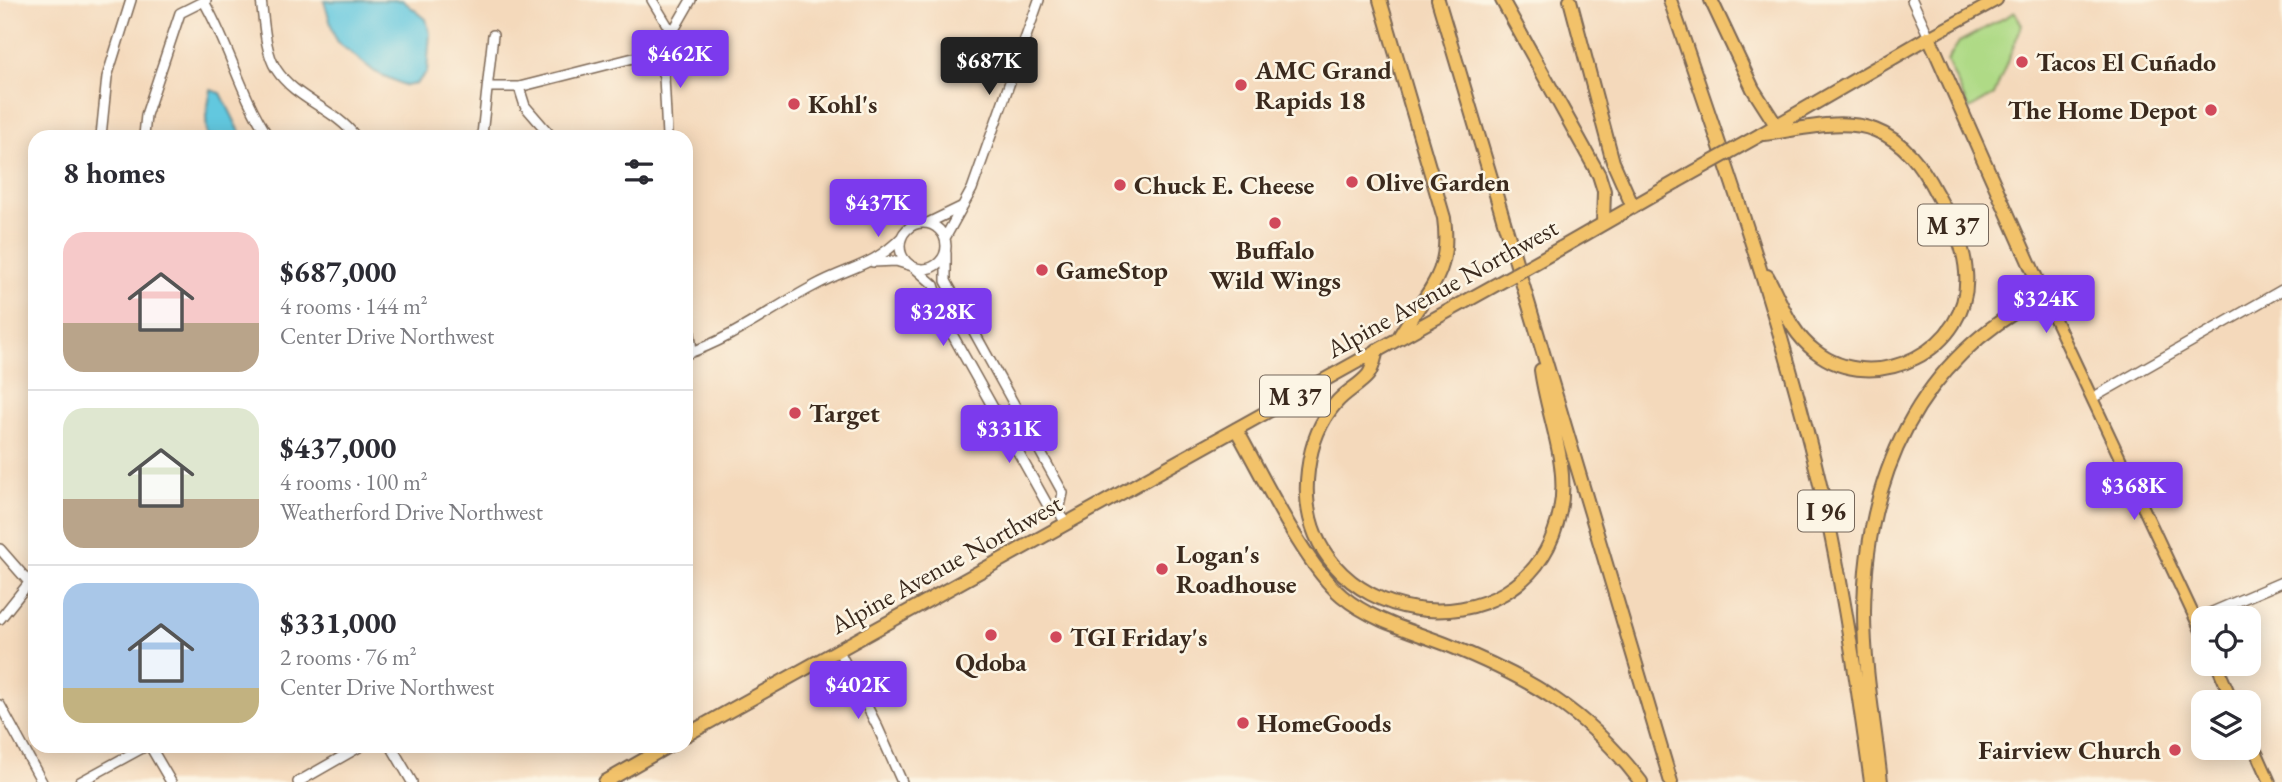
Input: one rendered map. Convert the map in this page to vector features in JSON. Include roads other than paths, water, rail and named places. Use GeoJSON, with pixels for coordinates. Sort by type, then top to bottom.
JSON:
{"type":"FeatureCollection","features":[{"type":"Feature","properties":{"kind":"highway","name":"M 37"},"geometry":{"type":"LineString","coordinates":[[1380,0],[1441,206],[1447,238],[1441,273],[1399,338]]}},
{"type":"Feature","properties":{"kind":"highway"},"geometry":{"type":"LineString","coordinates":[[1438,0],[1671,782]]}},
{"type":"Feature","properties":{"kind":"highway"},"geometry":{"type":"LineString","coordinates":[[1502,0],[1599,175],[1604,191],[1604,223]]}},
{"type":"Feature","properties":{"kind":"highway"},"geometry":{"type":"LineString","coordinates":[[1570,0],[1621,185],[1633,207]]}},
{"type":"Feature","properties":{"kind":"highway","name":"I 96"},"geometry":{"type":"LineString","coordinates":[[1670,0],[1795,387],[1829,523],[1843,594],[1871,782]]}},
{"type":"Feature","properties":{"kind":"highway"},"geometry":{"type":"LineString","coordinates":[[1711,0],[1748,79],[1776,125]]}},
{"type":"Feature","properties":{"kind":"highway","name":"Alpine Avenue Northwest"},"geometry":{"type":"LineString","coordinates":[[693,731],[1474,297],[1929,37]]}},
{"type":"Feature","properties":{"kind":"highway"},"geometry":{"type":"LineString","coordinates":[[1881,782],[1864,616],[1870,542],[1888,468],[1899,439],[1917,406],[1950,366],[2008,314],[2044,296],[1929,37]]}},
{"type":"Feature","properties":{"kind":"highway","name":"M 37"},"geometry":{"type":"LineString","coordinates":[[1751,247],[1797,335],[1815,352],[1852,368],[1893,368],[1928,352],[1954,321],[1964,298],[1966,274],[1961,245],[1950,218],[1926,173],[1897,142],[1875,130],[1853,124],[1760,135]]}},
{"type":"Feature","properties":{"kind":"highway"},"geometry":{"type":"LineString","coordinates":[[1604,223],[1620,202],[1621,185]]}},
{"type":"Feature","properties":{"kind":"highway"},"geometry":{"type":"LineString","coordinates":[[1377,350],[1369,374],[1335,403],[1316,435],[1307,473],[1311,518],[1320,541],[1333,562],[1353,583],[1373,597],[1396,607],[1442,612],[1468,608],[1507,591],[1526,576],[1553,534],[1560,512],[1562,477],[1541,372],[1540,341]]}},
{"type":"Feature","properties":{"kind":"highway"},"geometry":{"type":"LineString","coordinates":[[1236,429],[1310,556],[1342,595],[1377,618],[1533,683],[1579,715],[1602,735],[1641,782]]}},
{"type":"Feature","properties":{"kind":"highway"},"geometry":{"type":"LineString","coordinates":[[605,782],[656,753]]}},
{"type":"Feature","properties":{"kind":"main road","name":"Alpine Avenue Northwest"},"geometry":{"type":"LineString","coordinates":[[1929,37],[1997,0]]}},
{"type":"Feature","properties":{"kind":"main road"},"geometry":{"type":"LineString","coordinates":[[2044,296],[2094,397],[2191,608]]}},
{"type":"Feature","properties":{"kind":"main road"},"geometry":{"type":"LineString","coordinates":[[2260,760],[2270,782]]}},
{"type":"Feature","properties":{"kind":"street"},"geometry":{"type":"LineString","coordinates":[[102,130],[107,77],[131,0]]}},
{"type":"Feature","properties":{"kind":"street"},"geometry":{"type":"LineString","coordinates":[[261,0],[276,69],[297,90],[350,130]]}},
{"type":"Feature","properties":{"kind":"street"},"geometry":{"type":"LineString","coordinates":[[652,0],[672,33]]}},
{"type":"Feature","properties":{"kind":"street"},"geometry":{"type":"LineString","coordinates":[[488,87],[519,87],[653,53],[672,33],[691,0]]}},
{"type":"Feature","properties":{"kind":"street"},"geometry":{"type":"LineString","coordinates":[[1039,0],[972,189],[945,238],[946,281],[1063,493],[1059,511]]}},
{"type":"Feature","properties":{"kind":"street"},"geometry":{"type":"LineString","coordinates":[[1912,0],[1929,37]]}},
{"type":"Feature","properties":{"kind":"street"},"geometry":{"type":"LineString","coordinates":[[145,130],[146,115],[180,13],[204,1],[224,40],[243,94],[264,130]]}},
{"type":"Feature","properties":{"kind":"street"},"geometry":{"type":"LineString","coordinates":[[483,130],[493,35]]}},
{"type":"Feature","properties":{"kind":"street"},"geometry":{"type":"LineString","coordinates":[[653,53],[664,76],[667,130]]}},
{"type":"Feature","properties":{"kind":"street"},"geometry":{"type":"LineString","coordinates":[[519,87],[525,106],[546,130]]}},
{"type":"Feature","properties":{"kind":"street"},"geometry":{"type":"LineString","coordinates":[[873,262],[913,225],[928,223],[962,206]]}},
{"type":"Feature","properties":{"kind":"street"},"geometry":{"type":"LineString","coordinates":[[928,223],[935,226],[945,238]]}},
{"type":"Feature","properties":{"kind":"street"},"geometry":{"type":"LineString","coordinates":[[902,237],[901,252],[913,267],[934,285],[948,327],[1047,504],[1059,511],[1066,524]]}},
{"type":"Feature","properties":{"kind":"street"},"geometry":{"type":"LineString","coordinates":[[693,351],[820,283],[873,262],[896,261],[913,267],[931,268],[946,253]]}},
{"type":"Feature","properties":{"kind":"street"},"geometry":{"type":"LineString","coordinates":[[2094,397],[2282,290]]}},
{"type":"Feature","properties":{"kind":"street"},"geometry":{"type":"LineString","coordinates":[[0,549],[28,583]]}},
{"type":"Feature","properties":{"kind":"street"},"geometry":{"type":"LineString","coordinates":[[2226,606],[2282,582]]}},
{"type":"Feature","properties":{"kind":"street"},"geometry":{"type":"LineString","coordinates":[[0,619],[28,590]]}},
{"type":"Feature","properties":{"kind":"street"},"geometry":{"type":"LineString","coordinates":[[838,649],[902,782]]}},
{"type":"Feature","properties":{"kind":"street"},"geometry":{"type":"LineString","coordinates":[[0,705],[41,782]]}},
{"type":"Feature","properties":{"kind":"street"},"geometry":{"type":"LineString","coordinates":[[80,782],[135,753]]}},
{"type":"Feature","properties":{"kind":"street"},"geometry":{"type":"LineString","coordinates":[[152,753],[171,782]]}},
{"type":"Feature","properties":{"kind":"street"},"geometry":{"type":"LineString","coordinates":[[298,782],[349,753]]}},
{"type":"Feature","properties":{"kind":"street"},"geometry":{"type":"LineString","coordinates":[[395,753],[412,782]]}},
{"type":"Feature","properties":{"kind":"water"},"geometry":{"type":"Polygon","coordinates":[[[402,0],[426,19],[430,34],[427,72],[416,84],[406,86],[375,72],[336,41],[324,1],[402,0]]]}},
{"type":"Feature","properties":{"kind":"water"},"geometry":{"type":"Polygon","coordinates":[[[211,90],[221,93],[239,130],[207,130],[206,116],[211,90]]]}},
{"type":"Feature","properties":{"kind":"place","name":"Tacos El Cuñado"},"geometry":{"type":"Point","coordinates":[2022,62]}},
{"type":"Feature","properties":{"kind":"place","name":"AMC Grand Rapids 18"},"geometry":{"type":"Point","coordinates":[1241,85]}},
{"type":"Feature","properties":{"kind":"place","name":"Kohl's"},"geometry":{"type":"Point","coordinates":[794,104]}},
{"type":"Feature","properties":{"kind":"place","name":"The Home Depot"},"geometry":{"type":"Point","coordinates":[2211,110]}},
{"type":"Feature","properties":{"kind":"place","name":"Olive Garden"},"geometry":{"type":"Point","coordinates":[1352,182]}},
{"type":"Feature","properties":{"kind":"place","name":"Chuck E. Cheese"},"geometry":{"type":"Point","coordinates":[1120,185]}},
{"type":"Feature","properties":{"kind":"place","name":"Buffalo Wild Wings"},"geometry":{"type":"Point","coordinates":[1275,223]}},
{"type":"Feature","properties":{"kind":"place","name":"GameStop"},"geometry":{"type":"Point","coordinates":[1042,270]}},
{"type":"Feature","properties":{"kind":"place","name":"Target"},"geometry":{"type":"Point","coordinates":[795,413]}},
{"type":"Feature","properties":{"kind":"place","name":"Logan's Roadhouse"},"geometry":{"type":"Point","coordinates":[1162,569]}},
{"type":"Feature","properties":{"kind":"place","name":"Qdoba"},"geometry":{"type":"Point","coordinates":[991,635]}},
{"type":"Feature","properties":{"kind":"place","name":"TGI Friday's"},"geometry":{"type":"Point","coordinates":[1056,637]}},
{"type":"Feature","properties":{"kind":"place","name":"HomeGoods"},"geometry":{"type":"Point","coordinates":[1243,723]}},
{"type":"Feature","properties":{"kind":"place","name":"Fairview Church"},"geometry":{"type":"Point","coordinates":[2175,750]}}]}
